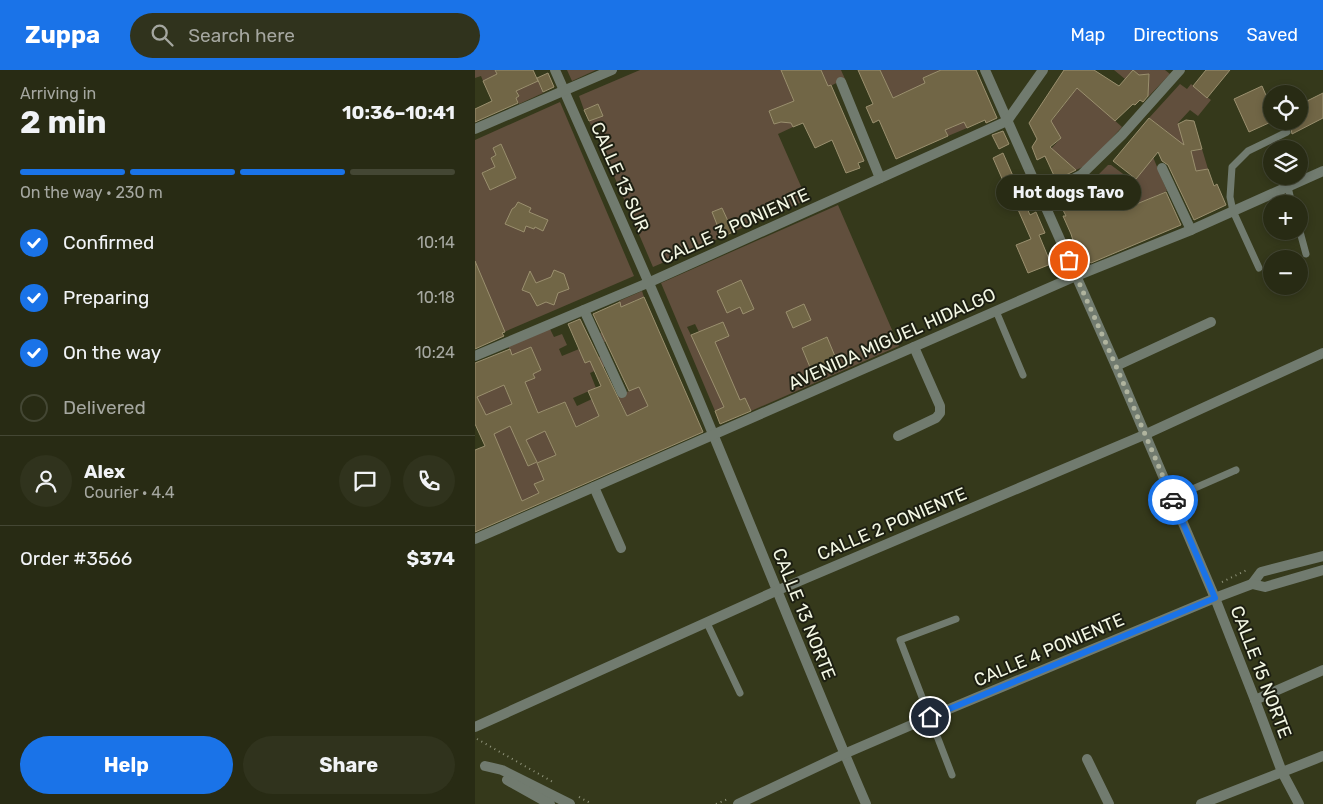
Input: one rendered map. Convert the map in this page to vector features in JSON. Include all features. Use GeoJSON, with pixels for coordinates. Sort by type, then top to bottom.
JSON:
{"type":"FeatureCollection","features":[{"type":"Feature","properties":{"kind":"street","name":"CALLE 13 SUR"},"geometry":{"type":"LineString","coordinates":[[555,70],[650,282],[714,434]]}},
{"type":"Feature","properties":{"kind":"street"},"geometry":{"type":"LineString","coordinates":[[475,129],[612,70]]}},
{"type":"Feature","properties":{"kind":"street","name":"CALLE 15 NORTE"},"geometry":{"type":"LineString","coordinates":[[985,70],[1116,366],[1215,598],[1282,772],[1299,804]]}},
{"type":"Feature","properties":{"kind":"street"},"geometry":{"type":"LineString","coordinates":[[1007,121],[1043,70]]}},
{"type":"Feature","properties":{"kind":"street"},"geometry":{"type":"LineString","coordinates":[[1041,196],[1081,175],[1121,135],[1180,70]]}},
{"type":"Feature","properties":{"kind":"street"},"geometry":{"type":"LineString","coordinates":[[841,82],[881,178]]}},
{"type":"Feature","properties":{"kind":"street","name":"CALLE 3 PONIENTE"},"geometry":{"type":"LineString","coordinates":[[475,356],[650,282],[1007,121]]}},
{"type":"Feature","properties":{"kind":"street"},"geometry":{"type":"LineString","coordinates":[[1162,168],[1191,230]]}},
{"type":"Feature","properties":{"kind":"street","name":"AVENIDA MIGUEL HIDALGO"},"geometry":{"type":"LineString","coordinates":[[475,539],[1076,276],[1191,230],[1323,171]]}},
{"type":"Feature","properties":{"kind":"street"},"geometry":{"type":"LineString","coordinates":[[584,310],[622,393]]}},
{"type":"Feature","properties":{"kind":"street"},"geometry":{"type":"LineString","coordinates":[[1116,366],[1211,322]]}},
{"type":"Feature","properties":{"kind":"street"},"geometry":{"type":"LineString","coordinates":[[898,436],[936,418],[940,413],[940,406],[913,347]]}},
{"type":"Feature","properties":{"kind":"street","name":"CALLE 2 PONIENTE"},"geometry":{"type":"LineString","coordinates":[[475,728],[776,591],[1144,435],[1323,353]]}},
{"type":"Feature","properties":{"kind":"street","name":"CALLE 13 NORTE"},"geometry":{"type":"LineString","coordinates":[[714,434],[776,591],[866,804]]}},
{"type":"Feature","properties":{"kind":"street"},"geometry":{"type":"LineString","coordinates":[[594,487],[621,548]]}},
{"type":"Feature","properties":{"kind":"street"},"geometry":{"type":"LineString","coordinates":[[1252,584],[1261,572],[1323,556]]}},
{"type":"Feature","properties":{"kind":"street","name":"CALLE 4 PONIENTE"},"geometry":{"type":"LineString","coordinates":[[738,804],[844,754],[1215,598],[1252,584],[1265,587],[1323,570]]}},
{"type":"Feature","properties":{"kind":"street"},"geometry":{"type":"LineString","coordinates":[[1255,700],[1323,670]]}},
{"type":"Feature","properties":{"kind":"street"},"geometry":{"type":"LineString","coordinates":[[1201,804],[1323,756]]}},
{"type":"Feature","properties":{"kind":"street"},"geometry":{"type":"LineString","coordinates":[[1087,759],[1109,804]]}},
{"type":"Feature","properties":{"kind":"street"},"geometry":{"type":"LineString","coordinates":[[475,760],[498,776],[550,804]]}},
{"type":"Feature","properties":{"kind":"street"},"geometry":{"type":"LineString","coordinates":[[485,766],[501,770],[570,804]]}},
{"type":"Feature","properties":{"kind":"lane"},"geometry":{"type":"LineString","coordinates":[[1259,268],[1233,211],[1230,197],[1232,167],[1248,151],[1287,132]]}},
{"type":"Feature","properties":{"kind":"lane"},"geometry":{"type":"LineString","coordinates":[[1287,187],[1289,195]]}},
{"type":"Feature","properties":{"kind":"lane"},"geometry":{"type":"LineString","coordinates":[[996,311],[1023,375]]}},
{"type":"Feature","properties":{"kind":"lane"},"geometry":{"type":"LineString","coordinates":[[1172,498],[1236,470]]}},
{"type":"Feature","properties":{"kind":"lane"},"geometry":{"type":"LineString","coordinates":[[952,775],[900,640],[957,619]]}},
{"type":"Feature","properties":{"kind":"lane"},"geometry":{"type":"LineString","coordinates":[[707,623],[740,693]]}},
{"type":"Feature","properties":{"kind":"path"},"geometry":{"type":"LineString","coordinates":[[475,738],[558,785]]}},
{"type":"Feature","properties":{"kind":"path"},"geometry":{"type":"LineString","coordinates":[[575,794],[592,804]]}},
{"type":"Feature","properties":{"kind":"shaded area"},"geometry":{"type":"Polygon","coordinates":[[[475,70],[495,70],[497,74],[483,81],[481,76],[475,78],[475,70]]]}},
{"type":"Feature","properties":{"kind":"shaded area"},"geometry":{"type":"Polygon","coordinates":[[[567,70],[596,70],[572,81],[567,70]]]}},
{"type":"Feature","properties":{"kind":"shaded area"},"geometry":{"type":"Polygon","coordinates":[[[640,70],[781,70],[794,101],[769,112],[774,124],[790,121],[793,127],[778,134],[807,200],[733,232],[722,208],[712,212],[722,237],[653,267],[596,134],[603,131],[601,125],[592,128],[589,121],[602,116],[598,104],[584,110],[579,96],[640,70]]]}},
{"type":"Feature","properties":{"kind":"shaded area"},"geometry":{"type":"Polygon","coordinates":[[[821,70],[841,70],[845,79],[828,87],[821,70]]]}},
{"type":"Feature","properties":{"kind":"shaded area"},"geometry":{"type":"Polygon","coordinates":[[[880,70],[941,70],[923,78],[927,87],[908,91],[893,98],[880,70]]]}},
{"type":"Feature","properties":{"kind":"shaded area"},"geometry":{"type":"Polygon","coordinates":[[[1114,70],[1133,70],[1125,79],[1114,70]]]}},
{"type":"Feature","properties":{"kind":"shaded area"},"geometry":{"type":"Polygon","coordinates":[[[1133,70],[1165,70],[1170,74],[1148,97],[1149,74],[1139,75],[1133,70]]]}},
{"type":"Feature","properties":{"kind":"shaded area"},"geometry":{"type":"Polygon","coordinates":[[[538,81],[543,93],[519,104],[516,98],[519,96],[516,91],[538,81]]]}},
{"type":"Feature","properties":{"kind":"shaded area"},"geometry":{"type":"Polygon","coordinates":[[[1180,84],[1187,89],[1191,84],[1211,100],[1198,116],[1190,110],[1178,123],[1185,147],[1175,150],[1177,155],[1202,149],[1208,169],[1196,171],[1192,156],[1181,160],[1179,156],[1165,161],[1160,149],[1170,134],[1149,118],[1180,84]]]}},
{"type":"Feature","properties":{"kind":"shaded area"},"geometry":{"type":"Polygon","coordinates":[[[1078,87],[1122,127],[1087,165],[1076,170],[1057,153],[1047,161],[1044,156],[1061,138],[1056,130],[1054,131],[1050,123],[1078,87]]]}},
{"type":"Feature","properties":{"kind":"shaded area"},"geometry":{"type":"Polygon","coordinates":[[[560,102],[634,276],[504,332],[475,261],[475,140],[560,102]],[[501,144],[493,148],[496,155],[491,158],[508,182],[516,178],[501,144]],[[487,170],[483,173],[490,189],[501,185],[495,170],[489,173],[487,170]]]}},
{"type":"Feature","properties":{"kind":"shaded area"},"geometry":{"type":"Polygon","coordinates":[[[963,119],[967,128],[948,136],[944,128],[954,127],[955,122],[963,119]]]}},
{"type":"Feature","properties":{"kind":"shaded area"},"geometry":{"type":"Polygon","coordinates":[[[1153,157],[1167,191],[1134,206],[1108,208],[1094,179],[1108,165],[1111,165],[1134,182],[1153,157]]]}},
{"type":"Feature","properties":{"kind":"shaded area"},"geometry":{"type":"Polygon","coordinates":[[[838,205],[899,346],[751,411],[745,398],[715,411],[661,283],[838,205]],[[695,324],[687,327],[692,337],[700,334],[695,324]],[[826,337],[802,348],[812,372],[837,361],[826,337]]]}},
{"type":"Feature","properties":{"kind":"shaded area"},"geometry":{"type":"Polygon","coordinates":[[[642,291],[644,297],[634,301],[631,305],[633,312],[637,316],[632,319],[634,322],[638,321],[639,324],[653,318],[654,320],[625,335],[623,330],[613,334],[615,340],[604,342],[600,333],[627,321],[619,301],[642,291]]]}},
{"type":"Feature","properties":{"kind":"shaded area"},"geometry":{"type":"Polygon","coordinates":[[[549,327],[554,337],[562,334],[567,345],[559,349],[562,356],[579,349],[585,363],[602,356],[606,366],[590,373],[596,388],[573,398],[577,406],[592,399],[599,416],[555,436],[572,418],[565,402],[538,413],[524,382],[535,378],[533,373],[541,370],[531,347],[518,353],[515,360],[507,344],[549,327]]]}},
{"type":"Feature","properties":{"kind":"shaded area"},"geometry":{"type":"Polygon","coordinates":[[[475,366],[487,393],[494,389],[492,383],[501,379],[512,404],[489,414],[497,432],[519,422],[513,433],[528,466],[537,462],[526,440],[542,423],[556,455],[537,463],[544,480],[535,484],[539,493],[522,501],[475,393],[475,366]]]}},
{"type":"Feature","properties":{"kind":"shaded area"},"geometry":{"type":"Polygon","coordinates":[[[653,380],[644,398],[648,406],[627,416],[618,396],[653,380]]]}},
{"type":"Feature","properties":{"kind":"building"},"geometry":{"type":"Polygon","coordinates":[[[495,70],[533,70],[538,81],[516,91],[519,96],[516,98],[518,103],[475,122],[475,109],[492,101],[483,81],[497,74],[495,70]]]}},
{"type":"Feature","properties":{"kind":"building"},"geometry":{"type":"Polygon","coordinates":[[[781,70],[821,70],[828,86],[831,85],[864,161],[858,163],[860,168],[846,173],[832,140],[815,148],[803,123],[793,127],[791,123],[781,122],[774,124],[769,111],[794,101],[781,70]]]}},
{"type":"Feature","properties":{"kind":"building"},"geometry":{"type":"Polygon","coordinates":[[[858,70],[880,70],[893,98],[925,83],[923,78],[941,70],[976,70],[997,118],[986,123],[985,120],[967,128],[964,122],[945,130],[948,136],[896,159],[879,120],[873,123],[866,107],[873,104],[858,70]]]}},
{"type":"Feature","properties":{"kind":"building"},"geometry":{"type":"Polygon","coordinates":[[[1064,70],[1094,70],[1119,86],[1133,70],[1139,75],[1149,74],[1148,96],[1143,102],[1140,100],[1135,105],[1133,104],[1115,121],[1077,88],[1051,121],[1061,138],[1050,147],[1076,170],[1056,180],[1045,156],[1037,160],[1032,147],[1037,139],[1029,123],[1064,70]]]}},
{"type":"Feature","properties":{"kind":"building"},"geometry":{"type":"Polygon","coordinates":[[[1206,70],[1230,70],[1207,98],[1193,86],[1206,70]]]}},
{"type":"Feature","properties":{"kind":"building"},"geometry":{"type":"Polygon","coordinates":[[[548,73],[554,87],[543,92],[537,78],[548,73]]]}},
{"type":"Feature","properties":{"kind":"building"},"geometry":{"type":"Polygon","coordinates":[[[1262,86],[1263,126],[1249,132],[1234,99],[1262,86]]]}},
{"type":"Feature","properties":{"kind":"building"},"geometry":{"type":"Polygon","coordinates":[[[1323,93],[1323,118],[1308,126],[1308,100],[1323,93]]]}},
{"type":"Feature","properties":{"kind":"building"},"geometry":{"type":"Polygon","coordinates":[[[598,104],[603,116],[589,121],[584,110],[598,104]]]}},
{"type":"Feature","properties":{"kind":"building"},"geometry":{"type":"Polygon","coordinates":[[[1149,118],[1184,145],[1178,124],[1186,120],[1194,121],[1202,149],[1191,151],[1196,171],[1208,169],[1214,186],[1217,184],[1226,205],[1194,220],[1168,165],[1162,161],[1158,152],[1136,179],[1113,161],[1149,118]]]}},
{"type":"Feature","properties":{"kind":"building"},"geometry":{"type":"Polygon","coordinates":[[[1291,130],[1300,130],[1292,134],[1291,130]]]}},
{"type":"Feature","properties":{"kind":"building"},"geometry":{"type":"Polygon","coordinates":[[[1003,131],[1009,144],[999,149],[992,135],[1003,131]]]}},
{"type":"Feature","properties":{"kind":"building"},"geometry":{"type":"Polygon","coordinates":[[[501,144],[516,178],[490,190],[482,173],[495,167],[491,158],[496,155],[493,148],[501,144]]]}},
{"type":"Feature","properties":{"kind":"building"},"geometry":{"type":"Polygon","coordinates":[[[1003,153],[1030,215],[1036,212],[1045,233],[1039,235],[1051,264],[1028,273],[1016,245],[1031,239],[993,158],[1003,153]]]}},
{"type":"Feature","properties":{"kind":"building"},"geometry":{"type":"Polygon","coordinates":[[[1087,179],[1089,182],[1094,179],[1108,208],[1131,197],[1134,205],[1166,192],[1181,225],[1091,263],[1077,253],[1063,216],[1066,216],[1057,198],[1063,195],[1062,193],[1087,179]]]}},
{"type":"Feature","properties":{"kind":"building"},"geometry":{"type":"Polygon","coordinates":[[[518,202],[531,208],[529,212],[548,220],[543,231],[535,227],[534,229],[526,226],[524,232],[505,224],[512,209],[518,202]]]}},
{"type":"Feature","properties":{"kind":"building"},"geometry":{"type":"Polygon","coordinates":[[[722,208],[733,232],[722,237],[712,212],[722,208]]]}},
{"type":"Feature","properties":{"kind":"building"},"geometry":{"type":"Polygon","coordinates":[[[475,261],[505,332],[502,333],[504,336],[475,349],[475,261]]]}},
{"type":"Feature","properties":{"kind":"building"},"geometry":{"type":"Polygon","coordinates":[[[554,270],[564,274],[569,289],[558,293],[554,305],[546,302],[537,306],[530,293],[522,290],[530,271],[536,283],[551,277],[554,270]]]}},
{"type":"Feature","properties":{"kind":"building"},"geometry":{"type":"Polygon","coordinates":[[[741,280],[754,309],[743,314],[740,307],[727,313],[717,291],[741,280]]]}},
{"type":"Feature","properties":{"kind":"building"},"geometry":{"type":"Polygon","coordinates":[[[644,297],[703,432],[475,532],[475,450],[485,446],[475,424],[475,363],[510,349],[512,355],[531,347],[541,370],[533,374],[535,378],[525,382],[538,413],[565,402],[576,427],[599,416],[588,391],[601,386],[590,361],[585,363],[568,324],[580,319],[627,416],[648,406],[639,387],[629,391],[593,314],[620,302],[621,307],[644,297]],[[504,385],[477,397],[486,415],[512,404],[504,385]],[[510,426],[494,434],[522,501],[539,493],[534,484],[544,480],[537,463],[556,455],[545,431],[526,440],[537,462],[528,466],[510,426]]]}},
{"type":"Feature","properties":{"kind":"building"},"geometry":{"type":"Polygon","coordinates":[[[804,304],[811,320],[793,328],[786,312],[804,304]]]}},
{"type":"Feature","properties":{"kind":"building"},"geometry":{"type":"Polygon","coordinates":[[[723,322],[729,336],[715,342],[740,400],[745,398],[751,411],[720,424],[715,411],[724,407],[691,335],[723,322]]]}},
{"type":"Feature","properties":{"kind":"building"},"geometry":{"type":"Polygon","coordinates":[[[827,337],[837,361],[812,372],[802,348],[827,337]]]}},
{"type":"Feature","properties":{"kind":"way so far"},"geometry":{"type":"LineString","coordinates":[[1069,260],[1173,500]]}},
{"type":"Feature","properties":{"kind":"place","name":"Hot dogs Tavo"},"geometry":{"type":"Point","coordinates":[1069,260]}},
{"type":"Feature","properties":{"kind":"route"},"geometry":{"type":"LineString","coordinates":[[930,717],[1215,598],[1173,500]]}}]}
